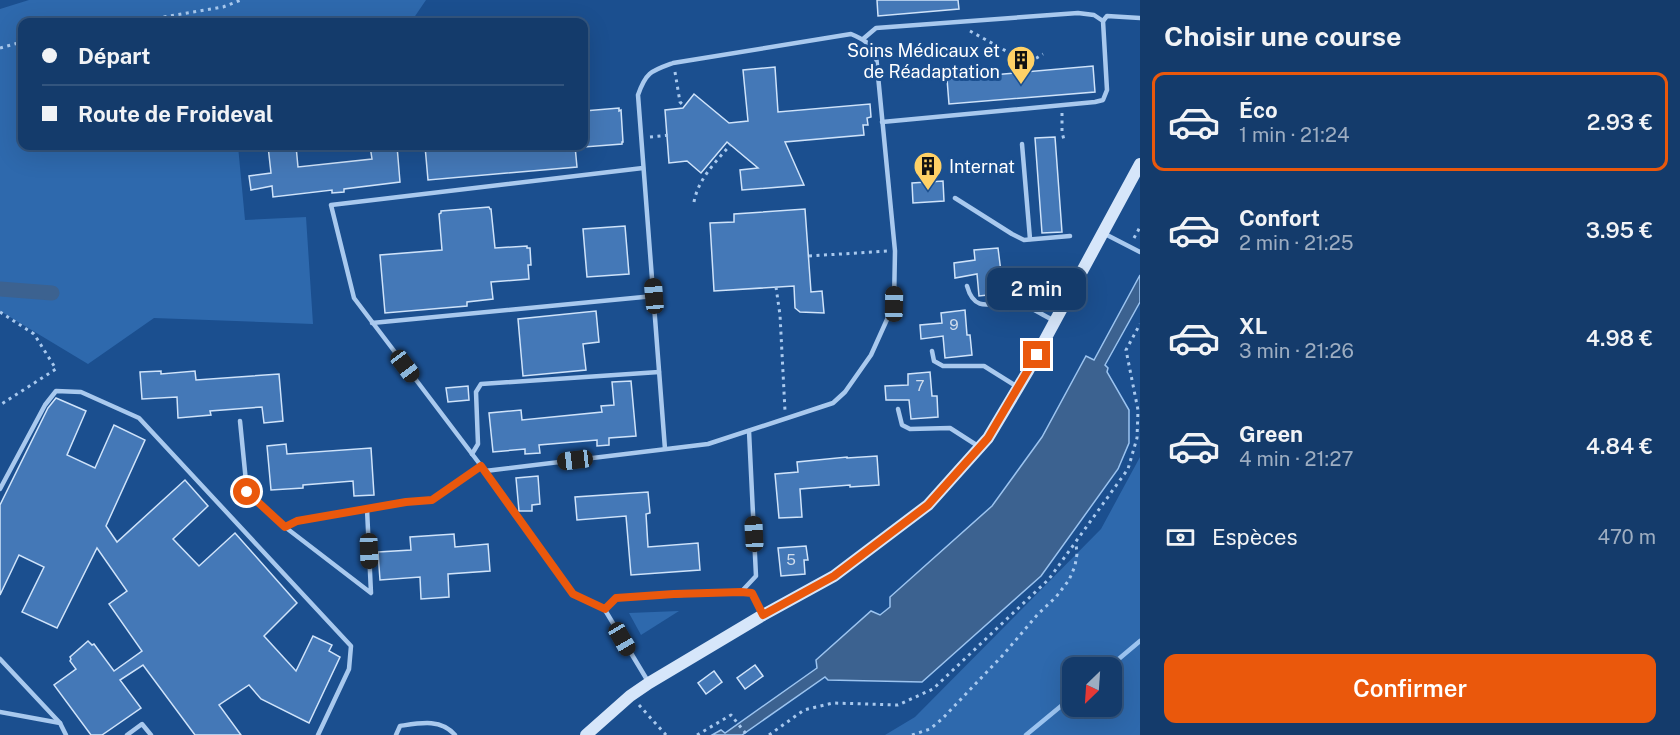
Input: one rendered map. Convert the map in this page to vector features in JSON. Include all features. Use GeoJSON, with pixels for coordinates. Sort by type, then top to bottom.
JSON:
{"type":"FeatureCollection","features":[{"type":"Feature","properties":{"kind":"street"},"geometry":{"type":"LineString","coordinates":[[586,735],[649,682],[834,576],[928,505],[988,438],[1018,388],[1140,164]]}},
{"type":"Feature","properties":{"kind":"lane"},"geometry":{"type":"LineString","coordinates":[[863,39],[876,28],[1078,13],[1094,15],[1103,21]]}},
{"type":"Feature","properties":{"kind":"lane"},"geometry":{"type":"LineString","coordinates":[[882,122],[1103,100],[1107,90],[1103,21],[1107,16],[1140,18]]}},
{"type":"Feature","properties":{"kind":"lane"},"geometry":{"type":"LineString","coordinates":[[485,471],[708,444],[833,403],[845,392],[872,355],[894,304],[895,251],[876,55],[871,45],[863,39],[851,34],[673,63],[655,69],[643,80],[638,95],[665,449]]}},
{"type":"Feature","properties":{"kind":"lane"},"geometry":{"type":"LineString","coordinates":[[1022,144],[1030,239]]}},
{"type":"Feature","properties":{"kind":"lane"},"geometry":{"type":"LineString","coordinates":[[644,168],[331,205],[354,298],[485,471],[573,594],[605,609],[649,682]]}},
{"type":"Feature","properties":{"kind":"lane"},"geometry":{"type":"LineString","coordinates":[[956,198],[1024,240],[1070,236]]}},
{"type":"Feature","properties":{"kind":"lane"},"geometry":{"type":"LineString","coordinates":[[1103,233],[1140,252]]}},
{"type":"Feature","properties":{"kind":"lane"},"geometry":{"type":"LineString","coordinates":[[967,286],[970,296],[977,302],[987,305],[1017,302],[1055,321]]}},
{"type":"Feature","properties":{"kind":"lane"},"geometry":{"type":"LineString","coordinates":[[372,323],[654,296]]}},
{"type":"Feature","properties":{"kind":"lane"},"geometry":{"type":"LineString","coordinates":[[932,351],[934,361],[943,366],[984,366],[1018,388]]}},
{"type":"Feature","properties":{"kind":"lane"},"geometry":{"type":"LineString","coordinates":[[472,454],[478,444],[476,392],[481,384],[659,372]]}},
{"type":"Feature","properties":{"kind":"lane"},"geometry":{"type":"LineString","coordinates":[[0,489],[45,405],[56,391],[81,392],[140,418],[351,646],[349,669],[318,735]]}},
{"type":"Feature","properties":{"kind":"lane"},"geometry":{"type":"LineString","coordinates":[[898,409],[902,425],[910,429],[950,428],[980,447]]}},
{"type":"Feature","properties":{"kind":"lane"},"geometry":{"type":"LineString","coordinates":[[240,422],[247,492],[285,527],[370,593],[367,509]]}},
{"type":"Feature","properties":{"kind":"lane"},"geometry":{"type":"LineString","coordinates":[[741,592],[756,576],[749,430]]}},
{"type":"Feature","properties":{"kind":"lane"},"geometry":{"type":"LineString","coordinates":[[285,527],[297,521],[406,502],[432,500],[481,466]]}},
{"type":"Feature","properties":{"kind":"lane"},"geometry":{"type":"LineString","coordinates":[[605,609],[616,598],[741,592],[752,593],[763,615]]}},
{"type":"Feature","properties":{"kind":"lane"},"geometry":{"type":"LineString","coordinates":[[0,659],[60,723],[66,735]]}},
{"type":"Feature","properties":{"kind":"lane"},"geometry":{"type":"LineString","coordinates":[[0,712],[60,723]]}},
{"type":"Feature","properties":{"kind":"lane"},"geometry":{"type":"LineString","coordinates":[[396,735],[400,726],[433,722],[455,735]]}},
{"type":"Feature","properties":{"kind":"lane"},"geometry":{"type":"LineString","coordinates":[[127,735],[142,724],[151,735]]}},
{"type":"Feature","properties":{"kind":"path"},"geometry":{"type":"LineString","coordinates":[[158,18],[224,7],[241,0]]}},
{"type":"Feature","properties":{"kind":"path"},"geometry":{"type":"LineString","coordinates":[[961,22],[964,28],[1024,61],[1030,62],[1043,54]]}},
{"type":"Feature","properties":{"kind":"path"},"geometry":{"type":"LineString","coordinates":[[0,48],[18,43]]}},
{"type":"Feature","properties":{"kind":"path"},"geometry":{"type":"LineString","coordinates":[[673,63],[680,102],[685,107]]}},
{"type":"Feature","properties":{"kind":"path"},"geometry":{"type":"LineString","coordinates":[[1062,105],[1064,140]]}},
{"type":"Feature","properties":{"kind":"path"},"geometry":{"type":"LineString","coordinates":[[641,138],[669,135]]}},
{"type":"Feature","properties":{"kind":"path"},"geometry":{"type":"LineString","coordinates":[[694,202],[707,173],[730,145]]}},
{"type":"Feature","properties":{"kind":"path"},"geometry":{"type":"LineString","coordinates":[[1129,246],[1140,226]]}},
{"type":"Feature","properties":{"kind":"path"},"geometry":{"type":"LineString","coordinates":[[809,256],[895,251]]}},
{"type":"Feature","properties":{"kind":"path"},"geometry":{"type":"LineString","coordinates":[[776,287],[780,315],[785,419]]}},
{"type":"Feature","properties":{"kind":"path"},"geometry":{"type":"LineString","coordinates":[[0,312],[34,334],[56,369],[0,405]]}},
{"type":"Feature","properties":{"kind":"path"},"geometry":{"type":"LineString","coordinates":[[769,735],[804,710],[833,703],[898,705],[933,689],[1049,579],[1128,469],[1137,438],[1138,410],[1126,350],[1140,324]]}},
{"type":"Feature","properties":{"kind":"path"},"geometry":{"type":"LineString","coordinates":[[912,735],[930,729],[942,719],[1056,597],[1076,566],[1076,542]]}},
{"type":"Feature","properties":{"kind":"path"},"geometry":{"type":"LineString","coordinates":[[630,696],[666,735]]}},
{"type":"Feature","properties":{"kind":"path"},"geometry":{"type":"LineString","coordinates":[[697,735],[731,715],[747,735]]}},
{"type":"Feature","properties":{"kind":"shaded area"},"geometry":{"type":"Polygon","coordinates":[[[29,0],[426,0],[414,18],[18,18],[18,150],[238,150],[245,220],[306,217],[313,324],[154,318],[88,364],[0,311],[0,9],[29,0]]]}},
{"type":"Feature","properties":{"kind":"shaded area"},"geometry":{"type":"Polygon","coordinates":[[[1140,275],[1140,302],[1105,365],[1129,410],[1129,443],[1118,469],[1041,576],[922,682],[828,680],[825,677],[742,735],[712,735],[721,730],[725,733],[817,668],[816,660],[871,611],[880,615],[890,607],[890,597],[992,506],[1042,437],[1086,356],[1094,360],[1140,275]]]}},
{"type":"Feature","properties":{"kind":"shaded area"},"geometry":{"type":"Polygon","coordinates":[[[1140,457],[1140,735],[885,735],[915,717],[1101,529],[1140,457]]]}},
{"type":"Feature","properties":{"kind":"shaded area"},"geometry":{"type":"Polygon","coordinates":[[[679,611],[641,635],[629,613],[679,611]]]}},
{"type":"Feature","properties":{"kind":"building","name":"Soins Médicaux et de Réadaptation"},"geometry":{"type":"Polygon","coordinates":[[[877,0],[958,0],[959,9],[878,16],[877,0]]]}},
{"type":"Feature","properties":{"kind":"building","name":"Soins Médicaux et de Réadaptation"},"geometry":{"type":"Polygon","coordinates":[[[1093,66],[1095,92],[949,104],[947,79],[1093,66]]]}},
{"type":"Feature","properties":{"kind":"building"},"geometry":{"type":"Polygon","coordinates":[[[775,67],[778,112],[870,104],[871,117],[867,118],[868,125],[863,125],[864,135],[785,142],[804,185],[742,190],[740,170],[758,168],[727,142],[701,173],[687,161],[669,163],[665,110],[683,108],[694,94],[729,123],[748,121],[743,70],[775,67]]]}},
{"type":"Feature","properties":{"kind":"building"},"geometry":{"type":"Polygon","coordinates":[[[619,108],[619,111],[621,110],[622,144],[588,147],[588,111],[619,108]]]}},
{"type":"Feature","properties":{"kind":"building"},"geometry":{"type":"Polygon","coordinates":[[[1055,137],[1062,232],[1042,233],[1035,138],[1055,137]]]}},
{"type":"Feature","properties":{"kind":"building"},"geometry":{"type":"Polygon","coordinates":[[[268,150],[296,150],[298,167],[372,159],[371,150],[397,150],[400,182],[344,189],[344,192],[332,193],[332,190],[273,197],[272,186],[251,190],[249,176],[271,173],[268,150]]]}},
{"type":"Feature","properties":{"kind":"building"},"geometry":{"type":"Polygon","coordinates":[[[425,150],[575,150],[577,167],[428,180],[425,150]]]}},
{"type":"Feature","properties":{"kind":"building","name":"Internat"},"geometry":{"type":"Polygon","coordinates":[[[943,181],[944,201],[913,203],[912,183],[943,181]]]}},
{"type":"Feature","properties":{"kind":"building"},"geometry":{"type":"Polygon","coordinates":[[[489,207],[495,248],[527,246],[530,248],[529,279],[491,282],[493,299],[467,302],[467,306],[385,313],[380,255],[442,250],[439,214],[441,211],[489,207]]]}},
{"type":"Feature","properties":{"kind":"building"},"geometry":{"type":"Polygon","coordinates":[[[805,209],[811,292],[822,291],[824,313],[800,312],[795,308],[794,286],[714,291],[710,223],[734,222],[734,214],[805,209]]]}},
{"type":"Feature","properties":{"kind":"building"},"geometry":{"type":"Polygon","coordinates":[[[625,226],[629,274],[587,277],[583,229],[625,226]]]}},
{"type":"Feature","properties":{"kind":"building"},"geometry":{"type":"Polygon","coordinates":[[[998,248],[1006,293],[979,296],[977,274],[955,278],[954,263],[975,260],[974,250],[998,248]]]}},
{"type":"Feature","properties":{"kind":"building"},"geometry":{"type":"Polygon","coordinates":[[[965,310],[967,335],[970,335],[972,355],[945,358],[943,336],[921,339],[920,325],[942,323],[941,313],[965,310]]]}},
{"type":"Feature","properties":{"kind":"building"},"geometry":{"type":"Polygon","coordinates":[[[596,311],[599,342],[583,344],[586,370],[523,376],[518,319],[596,311]]]}},
{"type":"Feature","properties":{"kind":"building"},"geometry":{"type":"Polygon","coordinates":[[[161,371],[161,374],[195,371],[196,380],[279,374],[283,421],[264,423],[262,407],[210,411],[211,415],[178,418],[177,397],[142,399],[140,372],[161,371]]]}},
{"type":"Feature","properties":{"kind":"building"},"geometry":{"type":"Polygon","coordinates":[[[930,372],[932,396],[937,396],[938,417],[911,419],[909,400],[886,400],[885,386],[908,385],[908,374],[930,372]]]}},
{"type":"Feature","properties":{"kind":"building"},"geometry":{"type":"Polygon","coordinates":[[[631,381],[636,436],[609,438],[609,445],[597,446],[597,440],[539,445],[540,453],[525,454],[525,449],[493,452],[489,413],[521,410],[522,420],[602,412],[601,406],[614,405],[612,382],[631,381]]]}},
{"type":"Feature","properties":{"kind":"building"},"geometry":{"type":"Polygon","coordinates":[[[468,386],[469,400],[448,402],[446,388],[468,386]]]}},
{"type":"Feature","properties":{"kind":"building"},"geometry":{"type":"Polygon","coordinates":[[[56,398],[86,411],[67,455],[95,468],[114,425],[145,440],[106,526],[117,542],[185,480],[208,506],[173,539],[199,566],[235,533],[297,603],[264,636],[296,671],[313,636],[332,645],[329,651],[340,657],[309,723],[261,699],[249,685],[219,705],[241,735],[195,735],[143,665],[120,680],[141,708],[102,735],[91,735],[54,685],[76,669],[70,657],[88,641],[94,644],[114,671],[142,651],[109,604],[127,591],[97,548],[57,628],[22,612],[44,567],[19,555],[0,595],[0,505],[48,408],[56,398]]]}},
{"type":"Feature","properties":{"kind":"building"},"geometry":{"type":"Polygon","coordinates":[[[286,444],[287,454],[371,448],[374,495],[354,496],[353,481],[271,490],[267,446],[286,444]]]}},
{"type":"Feature","properties":{"kind":"building"},"geometry":{"type":"Polygon","coordinates":[[[877,456],[879,485],[800,489],[802,517],[779,518],[775,474],[798,472],[797,462],[877,456]]]}},
{"type":"Feature","properties":{"kind":"building"},"geometry":{"type":"Polygon","coordinates":[[[538,476],[540,504],[532,505],[532,511],[519,511],[516,478],[538,476]]]}},
{"type":"Feature","properties":{"kind":"building"},"geometry":{"type":"Polygon","coordinates":[[[648,492],[650,513],[646,514],[648,547],[698,543],[700,570],[631,575],[626,516],[577,520],[575,497],[648,492]]]}},
{"type":"Feature","properties":{"kind":"building"},"geometry":{"type":"Polygon","coordinates":[[[454,534],[455,547],[488,544],[490,571],[448,574],[449,597],[421,599],[420,577],[380,580],[378,552],[411,550],[410,537],[454,534]]]}},
{"type":"Feature","properties":{"kind":"building"},"geometry":{"type":"Polygon","coordinates":[[[806,546],[808,560],[804,560],[805,574],[781,576],[778,548],[806,546]]]}},
{"type":"Feature","properties":{"kind":"building"},"geometry":{"type":"Polygon","coordinates":[[[755,665],[763,676],[745,689],[737,678],[755,665]]]}},
{"type":"Feature","properties":{"kind":"building"},"geometry":{"type":"Polygon","coordinates":[[[714,671],[722,682],[706,694],[698,683],[714,671]]]}},
{"type":"Feature","properties":{"kind":"waterway"},"geometry":{"type":"LineString","coordinates":[[0,289],[52,293]]}},
{"type":"Feature","properties":{"kind":"waterway"},"geometry":{"type":"LineString","coordinates":[[1121,657],[1140,641]]}},
{"type":"Feature","properties":{"kind":"waterway"},"geometry":{"type":"LineString","coordinates":[[1026,735],[1062,705]]}},
{"type":"Feature","properties":{"kind":"place","name":"Soins Médicaux et de Réadaptation"},"geometry":{"type":"Point","coordinates":[1021,86]}},
{"type":"Feature","properties":{"kind":"place","name":"Internat"},"geometry":{"type":"Point","coordinates":[928,192]}},
{"type":"Feature","properties":{"kind":"route"},"geometry":{"type":"LineString","coordinates":[[247,492],[285,527],[297,521],[406,502],[432,500],[481,466],[573,594],[605,609],[616,598],[674,594],[752,593],[763,615],[834,576],[928,505],[988,438],[1037,355]]}}]}
